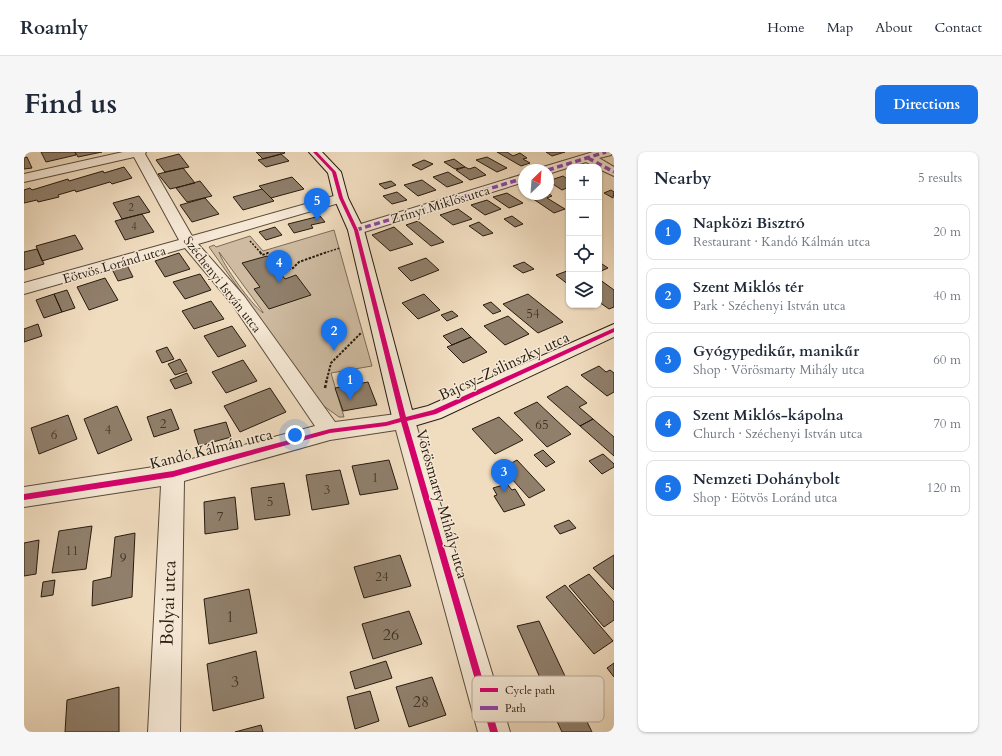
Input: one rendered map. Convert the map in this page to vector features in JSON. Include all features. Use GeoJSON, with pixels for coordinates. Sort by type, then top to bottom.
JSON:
{"type":"FeatureCollection","features":[{"type":"Feature","properties":{"kind":"street"},"geometry":{"type":"LineString","coordinates":[[24,178],[139,152]]}},
{"type":"Feature","properties":{"kind":"street","name":"Széchenyi István utca"},"geometry":{"type":"LineString","coordinates":[[139,152],[188,242],[238,300],[330,431]]}},
{"type":"Feature","properties":{"kind":"street","name":"Vörösmarty Mihály utca"},"geometry":{"type":"LineString","coordinates":[[315,152],[334,172],[342,198],[356,230],[404,420],[478,676]]}},
{"type":"Feature","properties":{"kind":"street"},"geometry":{"type":"LineString","coordinates":[[554,168],[606,152]]}},
{"type":"Feature","properties":{"kind":"street"},"geometry":{"type":"LineString","coordinates":[[588,158],[614,172]]}},
{"type":"Feature","properties":{"kind":"street","name":"Zrínyi Miklós utca"},"geometry":{"type":"LineString","coordinates":[[356,230],[518,180]]}},
{"type":"Feature","properties":{"kind":"street","name":"Eötvös Loránd utca"},"geometry":{"type":"LineString","coordinates":[[24,289],[342,198]]}},
{"type":"Feature","properties":{"kind":"street","name":"Bajcsy-Zsilinszky utca"},"geometry":{"type":"LineString","coordinates":[[404,420],[434,412],[614,330]]}},
{"type":"Feature","properties":{"kind":"street","name":"Kandó Kálmán utca"},"geometry":{"type":"LineString","coordinates":[[24,497],[173,474],[330,431],[404,420]]}},
{"type":"Feature","properties":{"kind":"street","name":"Bolyai utca"},"geometry":{"type":"LineString","coordinates":[[164,732],[173,474]]}},
{"type":"Feature","properties":{"kind":"street","name":"Vörösmarty Mihály utca"},"geometry":{"type":"LineString","coordinates":[[491,722],[494,732]]}},
{"type":"Feature","properties":{"kind":"path"},"geometry":{"type":"LineString","coordinates":[[238,228],[262,255],[268,253],[282,272],[293,268],[299,262],[343,248]]}},
{"type":"Feature","properties":{"kind":"path"},"geometry":{"type":"LineString","coordinates":[[316,413],[325,392],[330,363],[364,329]]}},
{"type":"Feature","properties":{"kind":"shaded area"},"geometry":{"type":"Polygon","coordinates":[[[334,230],[372,366],[331,373],[344,417],[339,417],[321,404],[209,247],[214,245],[216,247],[250,236],[263,251],[334,230]],[[219,252],[238,284],[252,302],[263,312],[219,252]]]}},
{"type":"Feature","properties":{"kind":"building"},"geometry":{"type":"Polygon","coordinates":[[[41,152],[75,152],[76,155],[46,162],[41,152]]]}},
{"type":"Feature","properties":{"kind":"building"},"geometry":{"type":"Polygon","coordinates":[[[75,152],[102,152],[78,157],[75,152]]]}},
{"type":"Feature","properties":{"kind":"building"},"geometry":{"type":"Polygon","coordinates":[[[256,152],[284,152],[285,153],[263,159],[256,152]]]}},
{"type":"Feature","properties":{"kind":"building"},"geometry":{"type":"Polygon","coordinates":[[[497,152],[507,152],[513,156],[520,153],[527,158],[523,159],[530,163],[518,164],[497,152]]]}},
{"type":"Feature","properties":{"kind":"building"},"geometry":{"type":"Polygon","coordinates":[[[546,152],[565,152],[552,156],[546,152]]]}},
{"type":"Feature","properties":{"kind":"building"},"geometry":{"type":"Polygon","coordinates":[[[179,154],[189,167],[165,172],[156,160],[179,154]]]}},
{"type":"Feature","properties":{"kind":"building"},"geometry":{"type":"Polygon","coordinates":[[[281,154],[289,161],[266,167],[258,160],[281,154]]]}},
{"type":"Feature","properties":{"kind":"building"},"geometry":{"type":"Polygon","coordinates":[[[27,157],[32,168],[24,169],[24,158],[27,157]]]}},
{"type":"Feature","properties":{"kind":"building"},"geometry":{"type":"Polygon","coordinates":[[[487,157],[507,168],[497,172],[476,160],[487,157]]]}},
{"type":"Feature","properties":{"kind":"building"},"geometry":{"type":"Polygon","coordinates":[[[454,159],[465,167],[455,169],[444,162],[454,159]]]}},
{"type":"Feature","properties":{"kind":"building"},"geometry":{"type":"Polygon","coordinates":[[[424,160],[433,164],[421,170],[412,165],[424,160]]]}},
{"type":"Feature","properties":{"kind":"building"},"geometry":{"type":"Polygon","coordinates":[[[124,167],[132,178],[112,184],[110,182],[76,192],[75,190],[58,195],[59,197],[38,202],[37,200],[24,203],[24,190],[30,188],[32,190],[68,179],[69,181],[103,171],[104,173],[124,167]]]}},
{"type":"Feature","properties":{"kind":"building"},"geometry":{"type":"Polygon","coordinates":[[[465,167],[469,169],[475,167],[486,175],[470,180],[456,170],[465,167]]]}},
{"type":"Feature","properties":{"kind":"building"},"geometry":{"type":"Polygon","coordinates":[[[183,168],[195,183],[170,189],[158,174],[183,168]]]}},
{"type":"Feature","properties":{"kind":"building"},"geometry":{"type":"Polygon","coordinates":[[[448,172],[463,182],[447,187],[433,177],[448,172]]]}},
{"type":"Feature","properties":{"kind":"building"},"geometry":{"type":"Polygon","coordinates":[[[563,176],[566,178],[566,188],[562,190],[554,185],[554,179],[563,176]]]}},
{"type":"Feature","properties":{"kind":"building"},"geometry":{"type":"Polygon","coordinates":[[[292,177],[304,189],[271,198],[259,186],[292,177]]]}},
{"type":"Feature","properties":{"kind":"building"},"geometry":{"type":"Polygon","coordinates":[[[422,180],[436,190],[418,196],[404,185],[422,180]]]}},
{"type":"Feature","properties":{"kind":"building"},"geometry":{"type":"Polygon","coordinates":[[[200,181],[212,196],[187,202],[176,188],[200,181]]]}},
{"type":"Feature","properties":{"kind":"building"},"geometry":{"type":"Polygon","coordinates":[[[391,181],[396,185],[385,189],[379,184],[391,181]]]}},
{"type":"Feature","properties":{"kind":"building"},"geometry":{"type":"Polygon","coordinates":[[[262,189],[274,201],[243,210],[233,197],[262,189]]]}},
{"type":"Feature","properties":{"kind":"building"},"geometry":{"type":"Polygon","coordinates":[[[611,190],[614,192],[613,198],[604,193],[611,190]]]}},
{"type":"Feature","properties":{"kind":"building"},"geometry":{"type":"Polygon","coordinates":[[[397,192],[407,200],[392,204],[383,196],[397,192]]]}},
{"type":"Feature","properties":{"kind":"building"},"geometry":{"type":"Polygon","coordinates":[[[507,193],[523,203],[509,208],[493,197],[507,193]]]}},
{"type":"Feature","properties":{"kind":"building"},"geometry":{"type":"Polygon","coordinates":[[[139,196],[150,212],[122,219],[113,203],[139,196]]]}},
{"type":"Feature","properties":{"kind":"building"},"geometry":{"type":"Polygon","coordinates":[[[205,198],[219,214],[192,222],[180,205],[205,198]]]}},
{"type":"Feature","properties":{"kind":"building"},"geometry":{"type":"Polygon","coordinates":[[[487,200],[501,209],[485,215],[471,205],[487,200]]]}},
{"type":"Feature","properties":{"kind":"building"},"geometry":{"type":"Polygon","coordinates":[[[535,200],[550,200],[565,209],[554,213],[535,200]]]}},
{"type":"Feature","properties":{"kind":"building"},"geometry":{"type":"Polygon","coordinates":[[[458,209],[472,219],[453,225],[440,215],[458,209]]]}},
{"type":"Feature","properties":{"kind":"building"},"geometry":{"type":"Polygon","coordinates":[[[142,214],[154,232],[125,240],[115,221],[142,214]]]}},
{"type":"Feature","properties":{"kind":"building"},"geometry":{"type":"Polygon","coordinates":[[[320,216],[325,222],[311,225],[313,228],[294,233],[288,224],[320,216]]]}},
{"type":"Feature","properties":{"kind":"building"},"geometry":{"type":"Polygon","coordinates":[[[512,216],[523,224],[515,227],[504,219],[512,216]]]}},
{"type":"Feature","properties":{"kind":"building"},"geometry":{"type":"Polygon","coordinates":[[[418,221],[444,242],[431,246],[406,225],[418,221]]]}},
{"type":"Feature","properties":{"kind":"building"},"geometry":{"type":"Polygon","coordinates":[[[479,222],[493,233],[483,236],[469,226],[479,222]]]}},
{"type":"Feature","properties":{"kind":"building"},"geometry":{"type":"Polygon","coordinates":[[[275,227],[282,235],[266,240],[259,232],[275,227]]]}},
{"type":"Feature","properties":{"kind":"building"},"geometry":{"type":"Polygon","coordinates":[[[394,227],[413,244],[390,251],[372,235],[394,227]]]}},
{"type":"Feature","properties":{"kind":"building"},"geometry":{"type":"Polygon","coordinates":[[[75,235],[83,249],[42,261],[36,246],[75,235]]]}},
{"type":"Feature","properties":{"kind":"building"},"geometry":{"type":"Polygon","coordinates":[[[37,249],[44,264],[24,270],[24,252],[37,249]]]}},
{"type":"Feature","properties":{"kind":"building"},"geometry":{"type":"Polygon","coordinates":[[[179,253],[190,269],[165,277],[155,261],[179,253]]]}},
{"type":"Feature","properties":{"kind":"building"},"geometry":{"type":"Polygon","coordinates":[[[267,256],[285,279],[296,275],[311,295],[269,309],[254,289],[260,287],[242,263],[267,256]]]}},
{"type":"Feature","properties":{"kind":"building"},"geometry":{"type":"Polygon","coordinates":[[[426,258],[439,270],[411,281],[398,268],[426,258]]]}},
{"type":"Feature","properties":{"kind":"building"},"geometry":{"type":"Polygon","coordinates":[[[524,262],[534,269],[523,273],[513,266],[524,262]]]}},
{"type":"Feature","properties":{"kind":"building"},"geometry":{"type":"Polygon","coordinates":[[[602,264],[608,268],[602,271],[602,264]]]}},
{"type":"Feature","properties":{"kind":"building"},"geometry":{"type":"Polygon","coordinates":[[[127,265],[133,277],[118,281],[112,269],[127,265]]]}},
{"type":"Feature","properties":{"kind":"building"},"geometry":{"type":"Polygon","coordinates":[[[566,271],[566,283],[556,275],[566,271]]]}},
{"type":"Feature","properties":{"kind":"building"},"geometry":{"type":"Polygon","coordinates":[[[200,274],[211,290],[185,299],[173,282],[200,274]]]}},
{"type":"Feature","properties":{"kind":"building"},"geometry":{"type":"Polygon","coordinates":[[[105,278],[118,300],[89,310],[77,287],[105,278]]]}},
{"type":"Feature","properties":{"kind":"building"},"geometry":{"type":"Polygon","coordinates":[[[602,281],[614,290],[614,307],[609,309],[602,304],[602,281]]]}},
{"type":"Feature","properties":{"kind":"building"},"geometry":{"type":"Polygon","coordinates":[[[67,290],[75,308],[62,312],[54,294],[67,290]]]}},
{"type":"Feature","properties":{"kind":"building"},"geometry":{"type":"Polygon","coordinates":[[[54,294],[62,312],[44,318],[36,300],[54,294]]]}},
{"type":"Feature","properties":{"kind":"building"},"geometry":{"type":"Polygon","coordinates":[[[424,294],[440,310],[418,319],[402,303],[424,294]]]}},
{"type":"Feature","properties":{"kind":"building"},"geometry":{"type":"Polygon","coordinates":[[[528,294],[563,322],[538,333],[503,304],[528,294]]]}},
{"type":"Feature","properties":{"kind":"building"},"geometry":{"type":"Polygon","coordinates":[[[211,301],[224,319],[194,329],[182,311],[211,301]]]}},
{"type":"Feature","properties":{"kind":"building"},"geometry":{"type":"Polygon","coordinates":[[[491,302],[501,311],[493,314],[483,305],[491,302]]]}},
{"type":"Feature","properties":{"kind":"building"},"geometry":{"type":"Polygon","coordinates":[[[452,311],[458,316],[447,321],[441,315],[452,311]]]}},
{"type":"Feature","properties":{"kind":"building"},"geometry":{"type":"Polygon","coordinates":[[[508,316],[529,334],[505,345],[484,326],[508,316]]]}},
{"type":"Feature","properties":{"kind":"building"},"geometry":{"type":"Polygon","coordinates":[[[38,324],[42,336],[24,342],[24,329],[38,324]]]}},
{"type":"Feature","properties":{"kind":"building"},"geometry":{"type":"Polygon","coordinates":[[[232,326],[246,346],[218,357],[204,336],[232,326]]]}},
{"type":"Feature","properties":{"kind":"building"},"geometry":{"type":"Polygon","coordinates":[[[462,328],[471,337],[452,345],[443,336],[462,328]]]}},
{"type":"Feature","properties":{"kind":"building"},"geometry":{"type":"Polygon","coordinates":[[[471,337],[487,352],[463,363],[447,347],[471,337]]]}},
{"type":"Feature","properties":{"kind":"building"},"geometry":{"type":"Polygon","coordinates":[[[167,347],[174,359],[162,363],[156,351],[167,347]]]}},
{"type":"Feature","properties":{"kind":"building"},"geometry":{"type":"Polygon","coordinates":[[[180,359],[187,371],[175,375],[168,364],[180,359]]]}},
{"type":"Feature","properties":{"kind":"building"},"geometry":{"type":"Polygon","coordinates":[[[243,360],[257,381],[226,393],[212,372],[243,360]]]}},
{"type":"Feature","properties":{"kind":"building"},"geometry":{"type":"Polygon","coordinates":[[[599,366],[606,372],[610,370],[614,373],[614,392],[607,396],[581,375],[599,366]]]}},
{"type":"Feature","properties":{"kind":"building"},"geometry":{"type":"Polygon","coordinates":[[[187,373],[192,383],[175,389],[170,380],[187,373]]]}},
{"type":"Feature","properties":{"kind":"building"},"geometry":{"type":"Polygon","coordinates":[[[368,382],[377,405],[343,411],[335,388],[368,382]]]}},
{"type":"Feature","properties":{"kind":"building"},"geometry":{"type":"Polygon","coordinates":[[[567,386],[587,403],[579,407],[593,419],[580,426],[547,397],[567,386]]]}},
{"type":"Feature","properties":{"kind":"building"},"geometry":{"type":"Polygon","coordinates":[[[270,388],[286,412],[240,432],[224,406],[270,388]]]}},
{"type":"Feature","properties":{"kind":"building"},"geometry":{"type":"Polygon","coordinates":[[[537,402],[571,434],[547,447],[514,413],[537,402]]]}},
{"type":"Feature","properties":{"kind":"building"},"geometry":{"type":"Polygon","coordinates":[[[117,406],[132,440],[98,454],[84,419],[117,406]]]}},
{"type":"Feature","properties":{"kind":"building"},"geometry":{"type":"Polygon","coordinates":[[[171,409],[179,429],[154,437],[147,417],[171,409]]]}},
{"type":"Feature","properties":{"kind":"building"},"geometry":{"type":"Polygon","coordinates":[[[68,415],[77,439],[39,454],[31,428],[68,415]]]}},
{"type":"Feature","properties":{"kind":"building"},"geometry":{"type":"Polygon","coordinates":[[[499,417],[523,440],[495,454],[472,429],[499,417]]]}},
{"type":"Feature","properties":{"kind":"building"},"geometry":{"type":"Polygon","coordinates":[[[593,419],[614,437],[614,456],[580,426],[593,419]]]}},
{"type":"Feature","properties":{"kind":"building"},"geometry":{"type":"Polygon","coordinates":[[[226,422],[231,437],[199,446],[194,430],[226,422]]]}},
{"type":"Feature","properties":{"kind":"building"},"geometry":{"type":"Polygon","coordinates":[[[543,450],[555,462],[546,467],[534,455],[543,450]]]}},
{"type":"Feature","properties":{"kind":"building"},"geometry":{"type":"Polygon","coordinates":[[[603,454],[614,464],[614,467],[602,474],[589,461],[603,454]]]}},
{"type":"Feature","properties":{"kind":"building"},"geometry":{"type":"Polygon","coordinates":[[[389,460],[398,489],[360,495],[352,466],[389,460]]]}},
{"type":"Feature","properties":{"kind":"building"},"geometry":{"type":"Polygon","coordinates":[[[517,460],[545,490],[529,498],[502,468],[517,460]]]}},
{"type":"Feature","properties":{"kind":"building"},"geometry":{"type":"Polygon","coordinates":[[[340,470],[349,504],[312,510],[306,475],[340,470]]]}},
{"type":"Feature","properties":{"kind":"building"},"geometry":{"type":"Polygon","coordinates":[[[284,483],[290,515],[255,520],[251,488],[284,483]]]}},
{"type":"Feature","properties":{"kind":"building"},"geometry":{"type":"Polygon","coordinates":[[[507,484],[512,490],[515,489],[525,505],[504,512],[494,496],[497,495],[493,488],[507,484]]]}},
{"type":"Feature","properties":{"kind":"building"},"geometry":{"type":"Polygon","coordinates":[[[235,497],[238,529],[205,534],[204,502],[235,497]]]}},
{"type":"Feature","properties":{"kind":"building"},"geometry":{"type":"Polygon","coordinates":[[[569,520],[576,528],[560,534],[554,526],[569,520]]]}},
{"type":"Feature","properties":{"kind":"building"},"geometry":{"type":"Polygon","coordinates":[[[92,526],[86,569],[52,573],[59,531],[92,526]]]}},
{"type":"Feature","properties":{"kind":"building"},"geometry":{"type":"Polygon","coordinates":[[[135,533],[132,597],[92,606],[93,581],[111,577],[115,537],[135,533]]]}},
{"type":"Feature","properties":{"kind":"building"},"geometry":{"type":"Polygon","coordinates":[[[39,540],[36,574],[24,576],[24,543],[39,540]]]}},
{"type":"Feature","properties":{"kind":"building"},"geometry":{"type":"Polygon","coordinates":[[[400,555],[411,586],[364,598],[354,567],[400,555]]]}},
{"type":"Feature","properties":{"kind":"building"},"geometry":{"type":"Polygon","coordinates":[[[614,555],[614,590],[593,568],[614,555]]]}},
{"type":"Feature","properties":{"kind":"building"},"geometry":{"type":"Polygon","coordinates":[[[589,574],[614,602],[614,620],[604,627],[569,586],[589,574]]]}},
{"type":"Feature","properties":{"kind":"building"},"geometry":{"type":"Polygon","coordinates":[[[55,580],[53,595],[41,597],[43,582],[55,580]]]}},
{"type":"Feature","properties":{"kind":"building"},"geometry":{"type":"Polygon","coordinates":[[[565,585],[613,641],[594,654],[546,597],[565,585]]]}},
{"type":"Feature","properties":{"kind":"building"},"geometry":{"type":"Polygon","coordinates":[[[249,589],[257,633],[209,644],[204,599],[249,589]]]}},
{"type":"Feature","properties":{"kind":"building"},"geometry":{"type":"Polygon","coordinates":[[[409,611],[422,644],[373,659],[362,624],[409,611]]]}},
{"type":"Feature","properties":{"kind":"building"},"geometry":{"type":"Polygon","coordinates":[[[539,621],[565,676],[539,676],[517,626],[539,621]]]}},
{"type":"Feature","properties":{"kind":"building"},"geometry":{"type":"Polygon","coordinates":[[[256,651],[264,698],[213,711],[207,664],[256,651]]]}},
{"type":"Feature","properties":{"kind":"building"},"geometry":{"type":"Polygon","coordinates":[[[386,661],[392,678],[355,689],[350,672],[386,661]]]}},
{"type":"Feature","properties":{"kind":"building"},"geometry":{"type":"Polygon","coordinates":[[[614,663],[614,677],[607,668],[614,663]]]}},
{"type":"Feature","properties":{"kind":"building"},"geometry":{"type":"Polygon","coordinates":[[[432,677],[446,715],[409,727],[396,687],[432,677]]]}},
{"type":"Feature","properties":{"kind":"building"},"geometry":{"type":"Polygon","coordinates":[[[119,687],[119,732],[65,732],[67,700],[119,687]]]}},
{"type":"Feature","properties":{"kind":"building"},"geometry":{"type":"Polygon","coordinates":[[[370,691],[379,721],[355,729],[347,697],[370,691]]]}},
{"type":"Feature","properties":{"kind":"building"},"geometry":{"type":"Polygon","coordinates":[[[557,722],[587,722],[592,732],[562,732],[557,722]]]}},
{"type":"Feature","properties":{"kind":"building"},"geometry":{"type":"Polygon","coordinates":[[[261,725],[263,732],[235,732],[261,725]]]}},
{"type":"Feature","properties":{"kind":"marked path"},"geometry":{"type":"LineString","coordinates":[[554,168],[606,152]]}},
{"type":"Feature","properties":{"kind":"marked path"},"geometry":{"type":"LineString","coordinates":[[588,158],[614,172]]}},
{"type":"Feature","properties":{"kind":"marked path"},"geometry":{"type":"LineString","coordinates":[[356,230],[518,180]]}},
{"type":"Feature","properties":{"kind":"cycle path"},"geometry":{"type":"LineString","coordinates":[[315,152],[334,172],[341,198],[356,230],[404,421],[478,676]]}},
{"type":"Feature","properties":{"kind":"cycle path"},"geometry":{"type":"LineString","coordinates":[[24,497],[173,474],[330,431],[386,424],[434,412],[614,330]]}},
{"type":"Feature","properties":{"kind":"cycle path"},"geometry":{"type":"LineString","coordinates":[[491,722],[494,732]]}},
{"type":"Feature","properties":{"kind":"place","name":"Nemzeti Dohánybolt"},"geometry":{"type":"Point","coordinates":[317,221]}},
{"type":"Feature","properties":{"kind":"place","name":"Szent Miklós-kápolna"},"geometry":{"type":"Point","coordinates":[279,283]}},
{"type":"Feature","properties":{"kind":"place","name":"Szent Miklós tér"},"geometry":{"type":"Point","coordinates":[334,351]}},
{"type":"Feature","properties":{"kind":"place","name":"Napközi Bisztró"},"geometry":{"type":"Point","coordinates":[350,400]}},
{"type":"Feature","properties":{"kind":"place","name":"Gyógypedikűr, manikűr"},"geometry":{"type":"Point","coordinates":[504,492]}}]}
